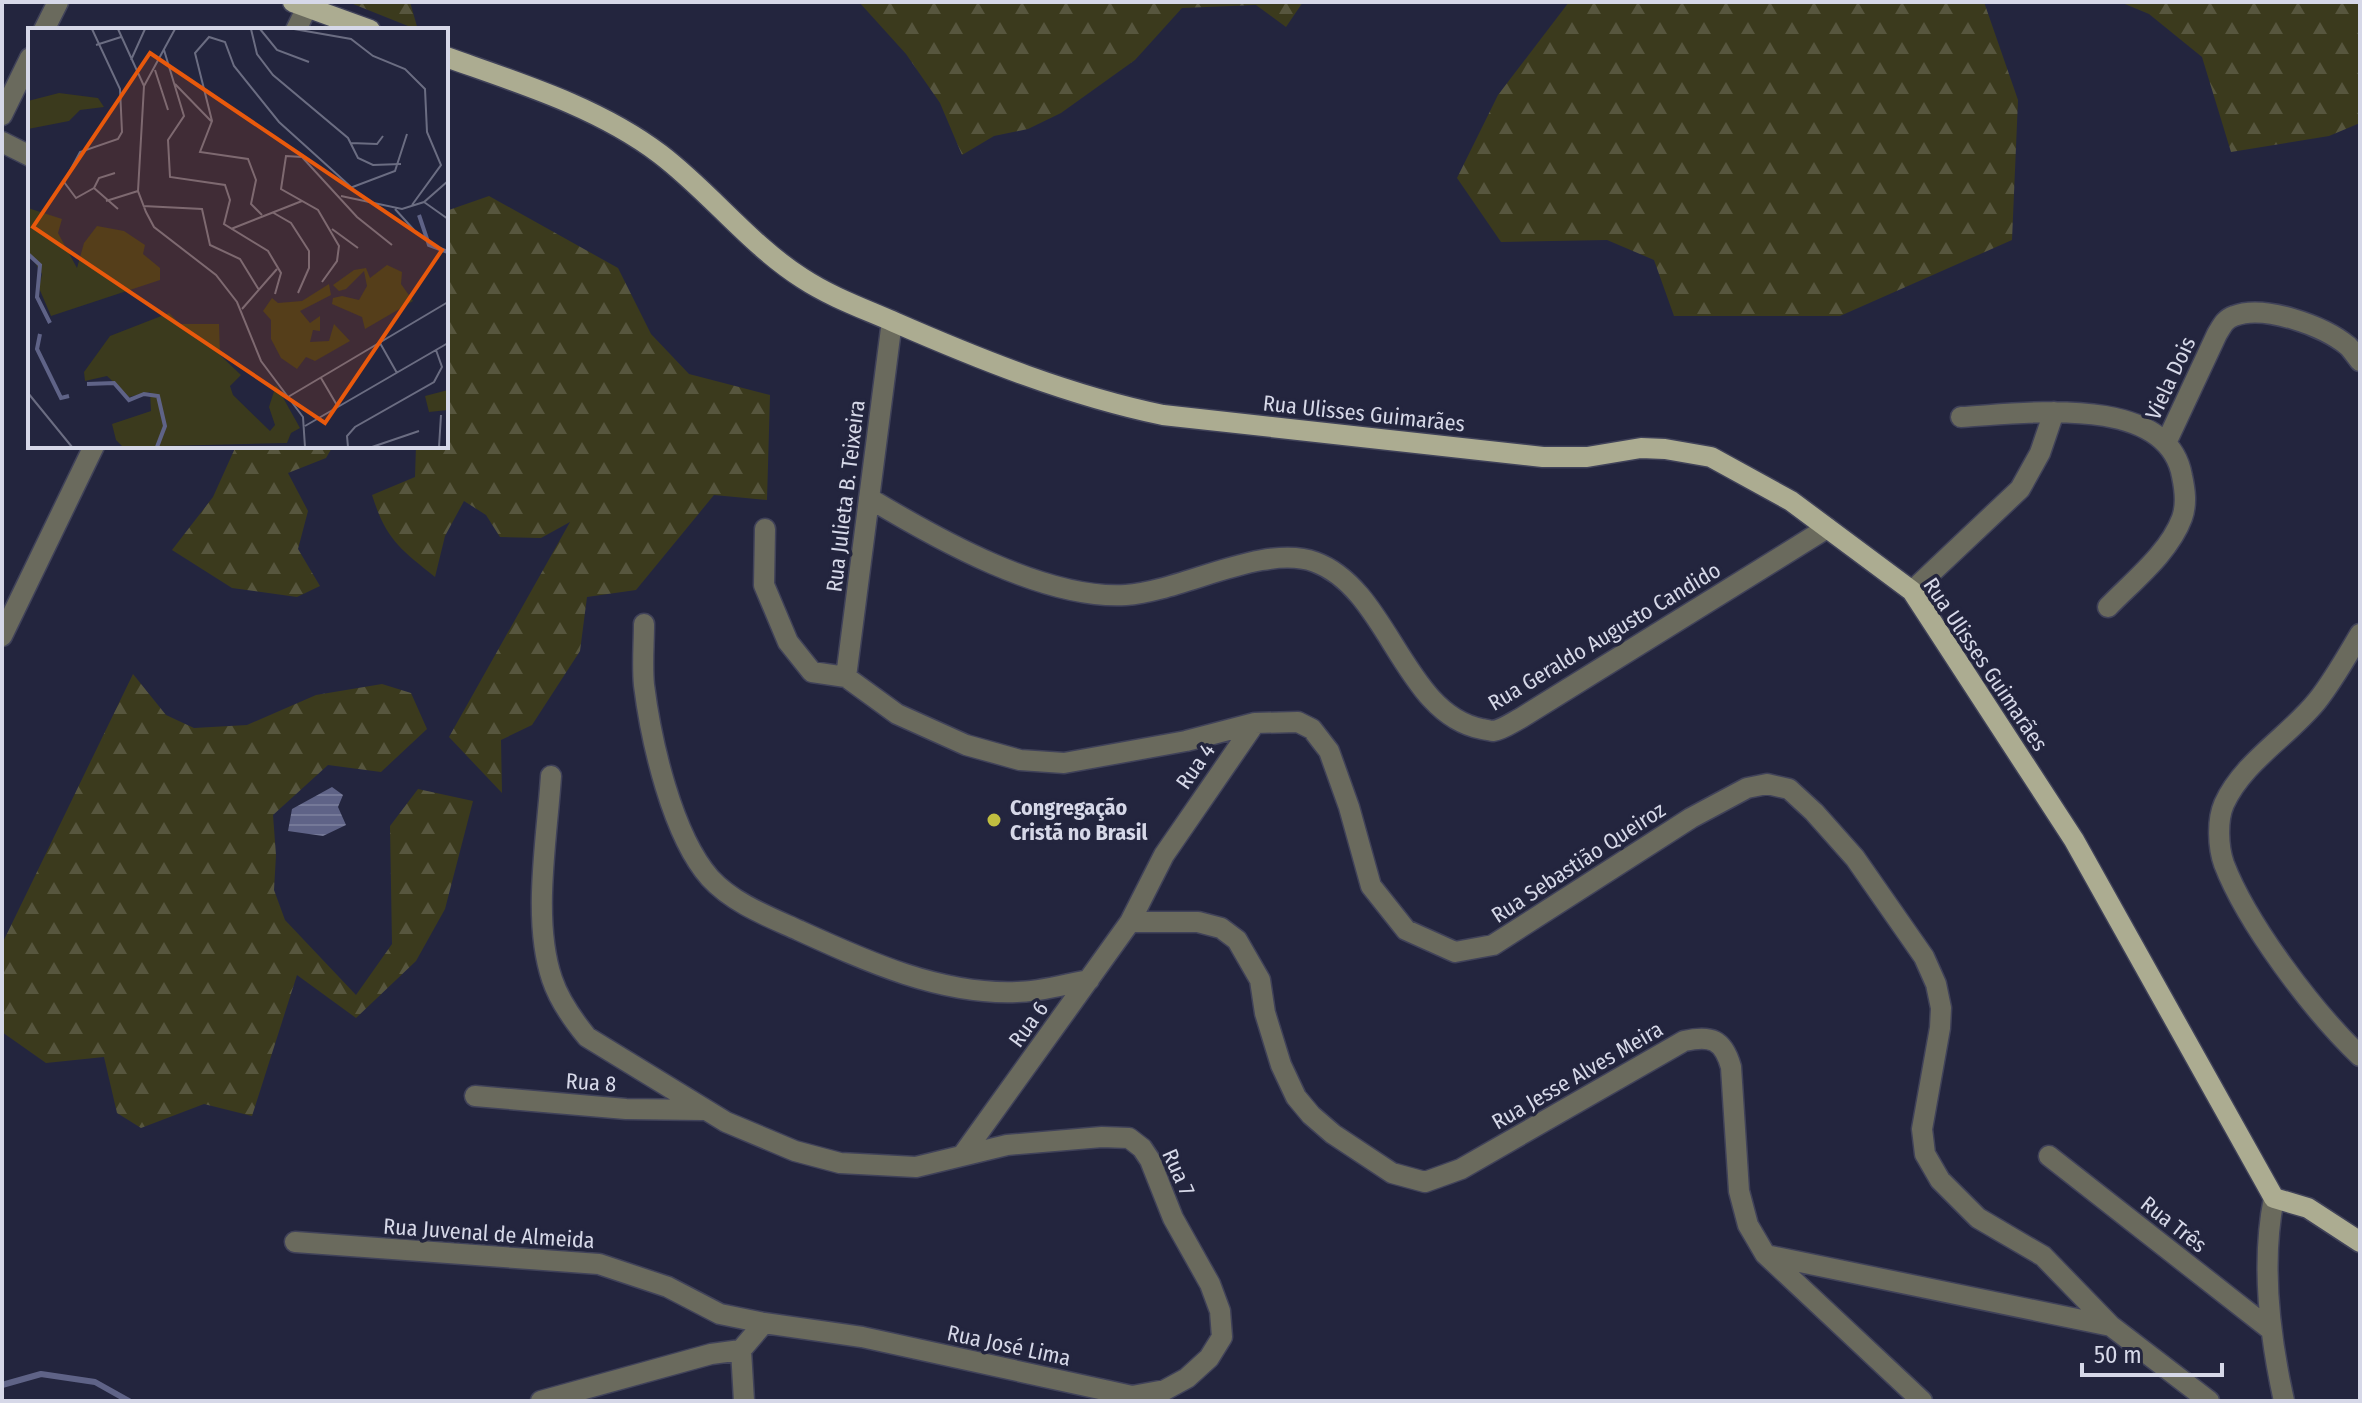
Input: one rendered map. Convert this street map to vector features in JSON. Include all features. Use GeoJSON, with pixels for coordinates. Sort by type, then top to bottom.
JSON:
{"type":"FeatureCollection","features":[{"type":"Feature","properties":{"kind":"main road"},"geometry":{"type":"LineString","coordinates":[[300,5],[364,28]]}},
{"type":"Feature","properties":{"kind":"main road","name":"Rua Ulisses Guimarães"},"geometry":{"type":"LineString","coordinates":[[448,58],[590,111],[634,135],[663,156],[768,253],[800,277],[849,305],[942,344],[1068,390],[1163,415],[1543,457],[1587,457],[1641,448],[1691,452],[1711,457],[1791,501],[1912,591],[2074,840],[2274,1198]]}},
{"type":"Feature","properties":{"kind":"main road"},"geometry":{"type":"LineString","coordinates":[[2274,1198],[2308,1208],[2360,1242]]}},
{"type":"Feature","properties":{"kind":"street"},"geometry":{"type":"LineString","coordinates":[[45,28],[58,2]]}},
{"type":"Feature","properties":{"kind":"street"},"geometry":{"type":"LineString","coordinates":[[296,28],[300,5]]}},
{"type":"Feature","properties":{"kind":"street"},"geometry":{"type":"LineString","coordinates":[[2,115],[28,62]]}},
{"type":"Feature","properties":{"kind":"street"},"geometry":{"type":"LineString","coordinates":[[2,142],[28,155]]}},
{"type":"Feature","properties":{"kind":"street","name":"Viela Dois"},"geometry":{"type":"LineString","coordinates":[[2166,443],[2217,334],[2223,323],[2232,316],[2258,312],[2284,316],[2321,330],[2348,346],[2360,361]]}},
{"type":"Feature","properties":{"kind":"street","name":"Rua Julieta B. Teixeira"},"geometry":{"type":"LineString","coordinates":[[846,677],[892,321]]}},
{"type":"Feature","properties":{"kind":"street"},"geometry":{"type":"LineString","coordinates":[[1912,591],[2020,489],[2040,453],[2054,412]]}},
{"type":"Feature","properties":{"kind":"street"},"geometry":{"type":"LineString","coordinates":[[1961,417],[2054,412],[2103,416],[2136,423],[2166,443],[2180,465],[2186,496],[2182,519],[2162,551],[2108,607]]}},
{"type":"Feature","properties":{"kind":"street"},"geometry":{"type":"LineString","coordinates":[[2,636],[93,448]]}},
{"type":"Feature","properties":{"kind":"street","name":"Rua Geraldo Augusto Candido"},"geometry":{"type":"LineString","coordinates":[[869,498],[923,531],[985,559],[1040,581],[1090,593],[1127,595],[1156,590],[1239,566],[1286,557],[1312,561],[1333,570],[1359,596],[1405,664],[1447,715],[1472,727],[1493,731],[1533,710],[1827,528]]}},
{"type":"Feature","properties":{"kind":"street","name":"Rua Sebastião Queiroz"},"geometry":{"type":"LineString","coordinates":[[765,529],[764,585],[788,642],[812,672],[846,677],[897,714],[966,745],[1020,760],[1064,763],[1186,741],[1255,723],[1298,722],[1312,729],[1329,751],[1349,807],[1371,886],[1406,930],[1455,952],[1493,945],[1691,818],[1747,788],[1767,784],[1789,789],[1855,858],[1924,957],[1936,984],[1941,1008],[1940,1028],[1922,1129],[1925,1154],[1940,1180],[1978,1218],[2043,1256],[2111,1326],[2209,1401]]}},
{"type":"Feature","properties":{"kind":"street"},"geometry":{"type":"LineString","coordinates":[[644,624],[644,683],[670,802],[696,858],[710,878],[738,902],[860,957],[942,984],[1018,992],[1089,980]]}},
{"type":"Feature","properties":{"kind":"street"},"geometry":{"type":"LineString","coordinates":[[2360,634],[2317,701],[2233,789],[2223,806],[2219,833],[2223,861],[2241,899],[2269,944],[2312,1001],[2360,1056]]}},
{"type":"Feature","properties":{"kind":"street","name":"Rua 4"},"geometry":{"type":"LineString","coordinates":[[1130,922],[1164,855],[1255,723]]}},
{"type":"Feature","properties":{"kind":"street"},"geometry":{"type":"LineString","coordinates":[[551,776],[542,921],[552,980],[574,1021],[587,1037],[704,1110],[762,1139],[840,1163],[916,1167],[964,1153]]}},
{"type":"Feature","properties":{"kind":"street","name":"Rua 6"},"geometry":{"type":"LineString","coordinates":[[964,1153],[1130,922]]}},
{"type":"Feature","properties":{"kind":"street","name":"Rua Jesse Alves Meira"},"geometry":{"type":"LineString","coordinates":[[1130,922],[1198,922],[1221,928],[1237,940],[1260,980],[1265,1013],[1296,1097],[1333,1134],[1357,1150],[1392,1173],[1425,1182],[1461,1169],[1684,1041],[1701,1037],[1718,1042],[1726,1051],[1731,1067],[1739,1191],[1748,1225],[1765,1254]]}},
{"type":"Feature","properties":{"kind":"street","name":"Rua 8"},"geometry":{"type":"LineString","coordinates":[[475,1096],[626,1109],[704,1110]]}},
{"type":"Feature","properties":{"kind":"street","name":"Rua 7"},"geometry":{"type":"LineString","coordinates":[[964,1153],[1007,1145],[1102,1137],[1129,1138],[1142,1148],[1150,1160],[1173,1218],[1210,1284],[1220,1311],[1222,1337]]}},
{"type":"Feature","properties":{"kind":"street","name":"Rua Três"},"geometry":{"type":"LineString","coordinates":[[2049,1156],[2271,1330]]}},
{"type":"Feature","properties":{"kind":"street"},"geometry":{"type":"LineString","coordinates":[[2274,1198],[2268,1226],[2271,1330],[2284,1401]]}},
{"type":"Feature","properties":{"kind":"street","name":"Rua Juvenal de Almeida"},"geometry":{"type":"LineString","coordinates":[[295,1242],[599,1264],[668,1287],[720,1314],[764,1323]]}},
{"type":"Feature","properties":{"kind":"street"},"geometry":{"type":"LineString","coordinates":[[1765,1254],[2111,1326]]}},
{"type":"Feature","properties":{"kind":"street"},"geometry":{"type":"LineString","coordinates":[[1765,1254],[1922,1401]]}},
{"type":"Feature","properties":{"kind":"street"},"geometry":{"type":"LineString","coordinates":[[541,1401],[711,1354],[741,1350],[764,1323]]}},
{"type":"Feature","properties":{"kind":"street","name":"Rua José Lima"},"geometry":{"type":"LineString","coordinates":[[764,1323],[862,1337],[1132,1396],[1165,1390],[1187,1378],[1209,1358],[1222,1337]]}},
{"type":"Feature","properties":{"kind":"street"},"geometry":{"type":"LineString","coordinates":[[741,1350],[744,1401]]}},
{"type":"Feature","properties":{"kind":"green space"},"geometry":{"type":"Polygon","coordinates":[[[348,2],[410,2],[417,28],[348,2]]]}},
{"type":"Feature","properties":{"kind":"green space"},"geometry":{"type":"Polygon","coordinates":[[[859,2],[1303,2],[1286,27],[1256,5],[1182,8],[1135,60],[1061,113],[1028,129],[994,136],[962,155],[940,103],[906,54],[859,2]]]}},
{"type":"Feature","properties":{"kind":"green space"},"geometry":{"type":"Polygon","coordinates":[[[1569,2],[1984,2],[2018,100],[2012,240],[1840,316],[1674,316],[1654,260],[1607,240],[1501,242],[1457,178],[1498,95],[1569,2]]]}},
{"type":"Feature","properties":{"kind":"green space"},"geometry":{"type":"Polygon","coordinates":[[[2120,2],[2360,2],[2360,123],[2329,136],[2231,152],[2202,57],[2149,14],[2120,2]]]}},
{"type":"Feature","properties":{"kind":"green space"},"geometry":{"type":"Polygon","coordinates":[[[489,196],[618,268],[651,334],[689,374],[770,395],[767,500],[714,495],[636,590],[587,597],[580,651],[532,725],[501,740],[502,793],[449,737],[570,522],[541,538],[500,537],[486,515],[464,501],[445,536],[435,577],[395,542],[372,495],[415,477],[416,448],[448,448],[448,210],[489,196]]]}},
{"type":"Feature","properties":{"kind":"green space"},"geometry":{"type":"Polygon","coordinates":[[[235,448],[332,448],[326,458],[288,473],[308,511],[298,549],[320,586],[297,597],[232,588],[172,550],[213,497],[235,448]]]}},
{"type":"Feature","properties":{"kind":"green space"},"geometry":{"type":"Polygon","coordinates":[[[133,674],[166,715],[194,728],[247,725],[316,695],[382,684],[411,693],[427,729],[381,772],[328,765],[273,815],[276,855],[274,890],[285,920],[356,995],[392,944],[390,826],[418,789],[473,801],[445,909],[416,961],[356,1018],[297,975],[252,1116],[204,1104],[141,1128],[117,1113],[104,1057],[46,1063],[2,1032],[2,944],[133,674]]]}},
{"type":"Feature","properties":{"kind":"water"},"geometry":{"type":"Polygon","coordinates":[[[332,787],[343,795],[338,807],[346,825],[323,836],[288,831],[292,809],[332,787]]]}},
{"type":"Feature","properties":{"kind":"waterway"},"geometry":{"type":"LineString","coordinates":[[2,1385],[41,1374],[95,1382],[129,1401]]}},
{"type":"Feature","properties":{"kind":"place","name":"Congregação Cristã no Brasil"},"geometry":{"type":"Point","coordinates":[994,820]}}]}
